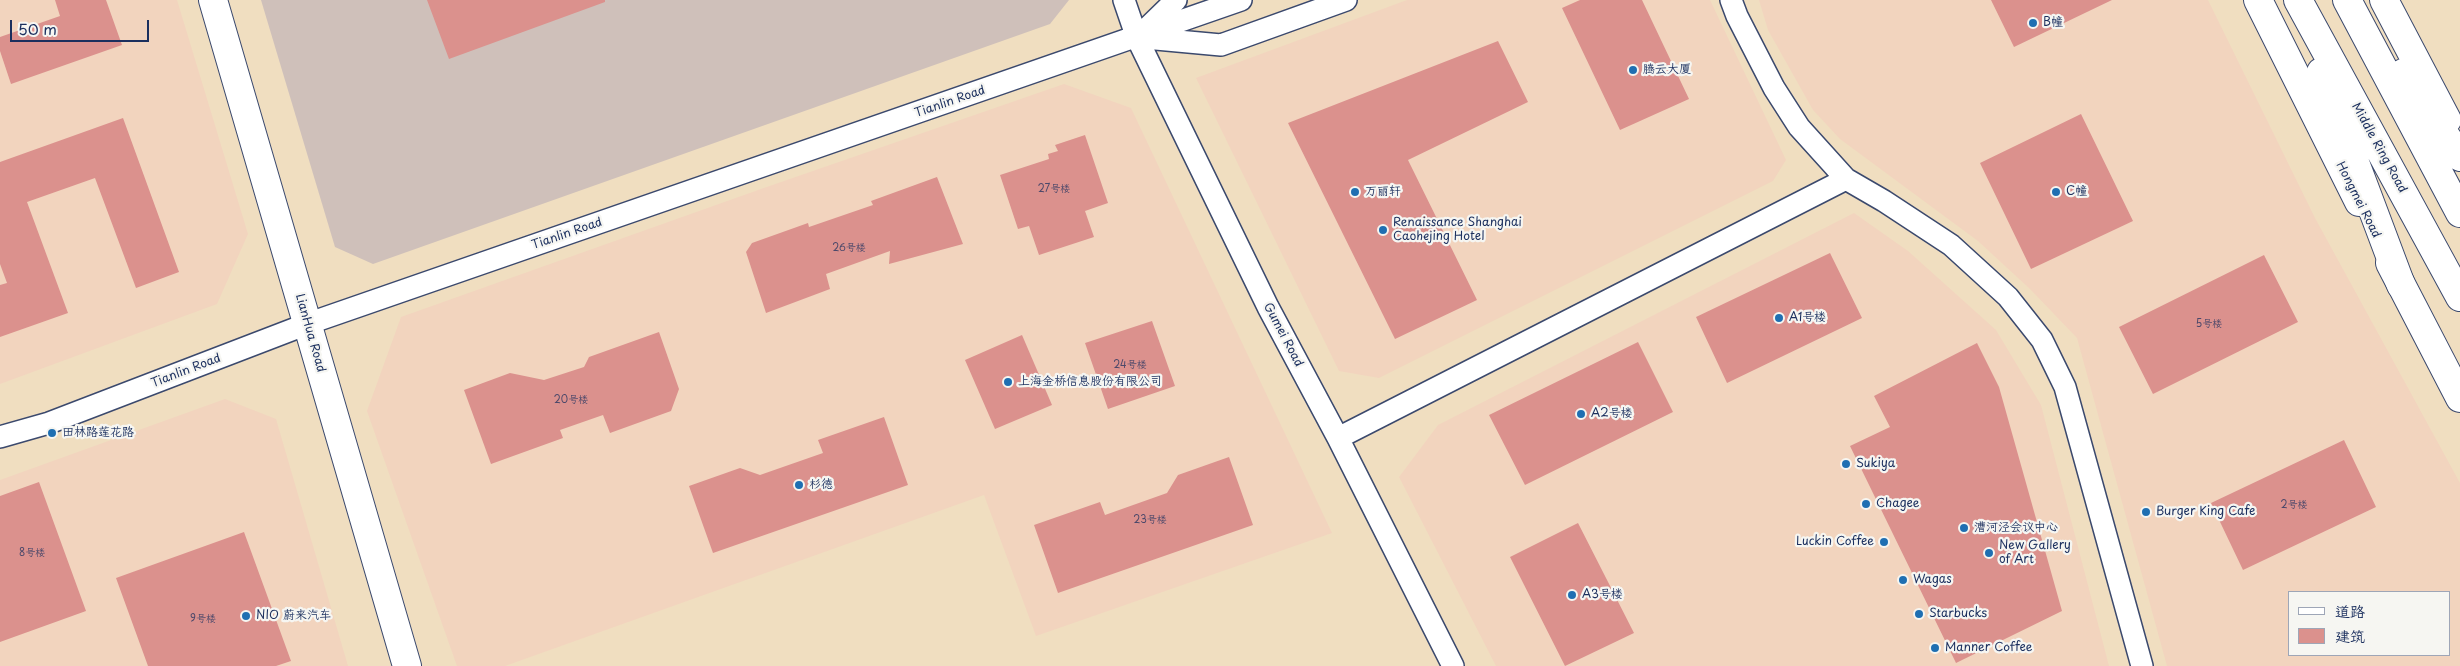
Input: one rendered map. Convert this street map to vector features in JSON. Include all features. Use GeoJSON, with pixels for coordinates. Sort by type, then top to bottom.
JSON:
{"type":"FeatureCollection","features":[{"type":"Feature","properties":{"kind":"main road","name":"LianHua Road"},"geometry":{"type":"LineString","coordinates":[[213,0],[407,666]]}},
{"type":"Feature","properties":{"kind":"main road","name":"Hongmei Road"},"geometry":{"type":"LineString","coordinates":[[2258,0],[2460,398]]}},
{"type":"Feature","properties":{"kind":"main road"},"geometry":{"type":"LineString","coordinates":[[2296,0],[2401,285]]}},
{"type":"Feature","properties":{"kind":"main road","name":"Middle Ring Road"},"geometry":{"type":"LineString","coordinates":[[2296,0],[2460,297]]}},
{"type":"Feature","properties":{"kind":"main road"},"geometry":{"type":"LineString","coordinates":[[2347,0],[2460,213]]}},
{"type":"Feature","properties":{"kind":"main road"},"geometry":{"type":"LineString","coordinates":[[2353,0],[2460,157]]}},
{"type":"Feature","properties":{"kind":"main road"},"geometry":{"type":"LineString","coordinates":[[2384,0],[2460,146]]}},
{"type":"Feature","properties":{"kind":"street","name":"Gumei Road"},"geometry":{"type":"LineString","coordinates":[[1124,0],[1137,38],[1268,308],[1338,438],[1453,666]]}},
{"type":"Feature","properties":{"kind":"street","name":"Tianlin Road"},"geometry":{"type":"LineString","coordinates":[[1137,38],[1176,0]]}},
{"type":"Feature","properties":{"kind":"street","name":"Tianlin Road"},"geometry":{"type":"LineString","coordinates":[[0,437],[49,423],[307,324],[1137,38],[1241,0]]}},
{"type":"Feature","properties":{"kind":"street","name":"Tianlin Road"},"geometry":{"type":"LineString","coordinates":[[1137,38],[1221,45],[1346,0]]}},
{"type":"Feature","properties":{"kind":"street"},"geometry":{"type":"LineString","coordinates":[[1731,0],[1737,16],[1774,88],[1799,127],[1846,179],[1884,201],[1950,245],[2008,297],[2042,340],[2065,387],[2142,666]]}},
{"type":"Feature","properties":{"kind":"street"},"geometry":{"type":"LineString","coordinates":[[1338,438],[1846,179]]}},
{"type":"Feature","properties":{"kind":"shaded area"},"geometry":{"type":"Polygon","coordinates":[[[0,0],[177,0],[248,234],[217,304],[0,384],[0,0]]]}},
{"type":"Feature","properties":{"kind":"shaded area"},"geometry":{"type":"Polygon","coordinates":[[[261,0],[1069,0],[1050,24],[373,264],[335,247],[261,0]]]}},
{"type":"Feature","properties":{"kind":"shaded area"},"geometry":{"type":"Polygon","coordinates":[[[1407,0],[1710,0],[1786,160],[1773,181],[1379,378],[1339,371],[1196,78],[1407,0]]]}},
{"type":"Feature","properties":{"kind":"shaded area"},"geometry":{"type":"Polygon","coordinates":[[[1759,0],[2208,0],[2315,218],[2460,483],[2460,666],[2167,666],[2077,338],[2030,289],[1978,241],[1840,139],[1813,110],[1768,30],[1759,0]]]}},
{"type":"Feature","properties":{"kind":"shaded area"},"geometry":{"type":"Polygon","coordinates":[[[1064,84],[1131,108],[1332,533],[1036,636],[984,495],[505,666],[457,666],[367,411],[401,317],[1064,84]]]}},
{"type":"Feature","properties":{"kind":"shaded area"},"geometry":{"type":"Polygon","coordinates":[[[1854,213],[1908,251],[1996,330],[2041,405],[2109,666],[1496,666],[1399,477],[1438,425],[1854,213]]]}},
{"type":"Feature","properties":{"kind":"shaded area"},"geometry":{"type":"Polygon","coordinates":[[[225,399],[276,419],[348,666],[0,666],[0,480],[225,399]]]}},
{"type":"Feature","properties":{"kind":"building"},"geometry":{"type":"Polygon","coordinates":[[[55,0],[106,0],[122,45],[11,84],[0,51],[0,37],[60,16],[55,0]]]}},
{"type":"Feature","properties":{"kind":"building"},"geometry":{"type":"Polygon","coordinates":[[[427,0],[605,0],[605,2],[449,59],[427,0]]]}},
{"type":"Feature","properties":{"kind":"building","name":"腾云大厦"},"geometry":{"type":"Polygon","coordinates":[[[1580,0],[1642,0],[1689,99],[1620,130],[1562,8],[1580,0]]]}},
{"type":"Feature","properties":{"kind":"building","name":"B幢"},"geometry":{"type":"Polygon","coordinates":[[[1991,0],[2112,0],[2014,47],[1991,0]]]}},
{"type":"Feature","properties":{"kind":"building"},"geometry":{"type":"Polygon","coordinates":[[[1498,41],[1528,102],[1408,160],[1477,300],[1395,339],[1288,123],[1498,41]]]}},
{"type":"Feature","properties":{"kind":"building","name":"C幢"},"geometry":{"type":"Polygon","coordinates":[[[2081,114],[2133,221],[2031,269],[1980,163],[2081,114]]]}},
{"type":"Feature","properties":{"kind":"building"},"geometry":{"type":"Polygon","coordinates":[[[123,118],[179,272],[136,288],[95,178],[27,202],[68,313],[0,337],[0,285],[7,283],[0,264],[0,162],[123,118]]]}},
{"type":"Feature","properties":{"kind":"building"},"geometry":{"type":"Polygon","coordinates":[[[1085,135],[1108,203],[1085,211],[1094,237],[1039,255],[1029,226],[1018,229],[1000,175],[1049,159],[1048,154],[1058,151],[1055,145],[1085,135]]]}},
{"type":"Feature","properties":{"kind":"building"},"geometry":{"type":"Polygon","coordinates":[[[937,177],[963,244],[889,264],[890,251],[826,274],[830,289],[766,313],[746,252],[752,243],[808,223],[809,227],[873,205],[871,201],[937,177]]]}},
{"type":"Feature","properties":{"kind":"building","name":"A1号楼"},"geometry":{"type":"Polygon","coordinates":[[[1830,253],[1862,318],[1727,383],[1696,317],[1830,253]]]}},
{"type":"Feature","properties":{"kind":"building"},"geometry":{"type":"Polygon","coordinates":[[[2264,255],[2298,322],[2153,394],[2119,327],[2264,255]]]}},
{"type":"Feature","properties":{"kind":"building"},"geometry":{"type":"Polygon","coordinates":[[[1152,321],[1175,386],[1108,409],[1085,343],[1152,321]]]}},
{"type":"Feature","properties":{"kind":"building"},"geometry":{"type":"Polygon","coordinates":[[[659,332],[679,389],[671,411],[610,433],[603,415],[560,430],[563,438],[491,464],[464,390],[510,373],[544,380],[584,367],[589,357],[659,332]]]}},
{"type":"Feature","properties":{"kind":"building","name":"上海金桥信息股份有限公司"},"geometry":{"type":"Polygon","coordinates":[[[1022,335],[1052,405],[995,429],[965,360],[1022,335]]]}},
{"type":"Feature","properties":{"kind":"building","name":"A2号楼"},"geometry":{"type":"Polygon","coordinates":[[[1638,342],[1673,412],[1525,485],[1489,415],[1638,342]]]}},
{"type":"Feature","properties":{"kind":"building","name":"漕河泾会议中心"},"geometry":{"type":"Polygon","coordinates":[[[1977,343],[1999,387],[2062,611],[1956,663],[1850,446],[1890,427],[1874,396],[1977,343]]]}},
{"type":"Feature","properties":{"kind":"building","name":"杉德"},"geometry":{"type":"Polygon","coordinates":[[[884,417],[908,485],[713,553],[689,486],[740,468],[760,475],[823,453],[818,440],[884,417]]]}},
{"type":"Feature","properties":{"kind":"building"},"geometry":{"type":"Polygon","coordinates":[[[2344,440],[2376,507],[2243,570],[2211,503],[2344,440]]]}},
{"type":"Feature","properties":{"kind":"building"},"geometry":{"type":"Polygon","coordinates":[[[1229,457],[1253,525],[1058,593],[1034,525],[1100,502],[1105,515],[1167,493],[1178,475],[1229,457]]]}},
{"type":"Feature","properties":{"kind":"building"},"geometry":{"type":"Polygon","coordinates":[[[39,482],[86,611],[0,642],[0,496],[39,482]]]}},
{"type":"Feature","properties":{"kind":"building","name":"A3号楼"},"geometry":{"type":"Polygon","coordinates":[[[1578,523],[1634,633],[1565,666],[1510,557],[1578,523]]]}},
{"type":"Feature","properties":{"kind":"building"},"geometry":{"type":"Polygon","coordinates":[[[244,532],[291,661],[276,666],[148,666],[116,578],[244,532]]]}},
{"type":"Feature","properties":{"kind":"place","name":"B幢"},"geometry":{"type":"Point","coordinates":[2033,23]}},
{"type":"Feature","properties":{"kind":"place","name":"腾云大厦"},"geometry":{"type":"Point","coordinates":[1633,70]}},
{"type":"Feature","properties":{"kind":"place","name":"万丽轩"},"geometry":{"type":"Point","coordinates":[1355,192]}},
{"type":"Feature","properties":{"kind":"place","name":"C幢"},"geometry":{"type":"Point","coordinates":[2056,192]}},
{"type":"Feature","properties":{"kind":"place","name":"Renaissance Shanghai Caohejing Hotel"},"geometry":{"type":"Point","coordinates":[1383,230]}},
{"type":"Feature","properties":{"kind":"place","name":"A1号楼"},"geometry":{"type":"Point","coordinates":[1779,318]}},
{"type":"Feature","properties":{"kind":"place","name":"上海金桥信息股份有限公司"},"geometry":{"type":"Point","coordinates":[1008,382]}},
{"type":"Feature","properties":{"kind":"place","name":"A2号楼"},"geometry":{"type":"Point","coordinates":[1581,414]}},
{"type":"Feature","properties":{"kind":"place","name":"田林路莲花路"},"geometry":{"type":"Point","coordinates":[52,433]}},
{"type":"Feature","properties":{"kind":"place","name":"Sukiya"},"geometry":{"type":"Point","coordinates":[1846,464]}},
{"type":"Feature","properties":{"kind":"place","name":"杉德"},"geometry":{"type":"Point","coordinates":[799,485]}},
{"type":"Feature","properties":{"kind":"place","name":"Chagee"},"geometry":{"type":"Point","coordinates":[1866,504]}},
{"type":"Feature","properties":{"kind":"place","name":"Burger King Cafe"},"geometry":{"type":"Point","coordinates":[2146,512]}},
{"type":"Feature","properties":{"kind":"place","name":"漕河泾会议中心"},"geometry":{"type":"Point","coordinates":[1964,528]}},
{"type":"Feature","properties":{"kind":"place","name":"Luckin Coffee"},"geometry":{"type":"Point","coordinates":[1884,542]}},
{"type":"Feature","properties":{"kind":"place","name":"New Gallery of Art"},"geometry":{"type":"Point","coordinates":[1989,553]}},
{"type":"Feature","properties":{"kind":"place","name":"Wagas"},"geometry":{"type":"Point","coordinates":[1903,580]}},
{"type":"Feature","properties":{"kind":"place","name":"A3号楼"},"geometry":{"type":"Point","coordinates":[1572,595]}},
{"type":"Feature","properties":{"kind":"place","name":"Starbucks"},"geometry":{"type":"Point","coordinates":[1919,614]}},
{"type":"Feature","properties":{"kind":"place","name":"NIO 蔚来汽车"},"geometry":{"type":"Point","coordinates":[246,616]}},
{"type":"Feature","properties":{"kind":"place","name":"Manner Coffee"},"geometry":{"type":"Point","coordinates":[1935,648]}}]}
